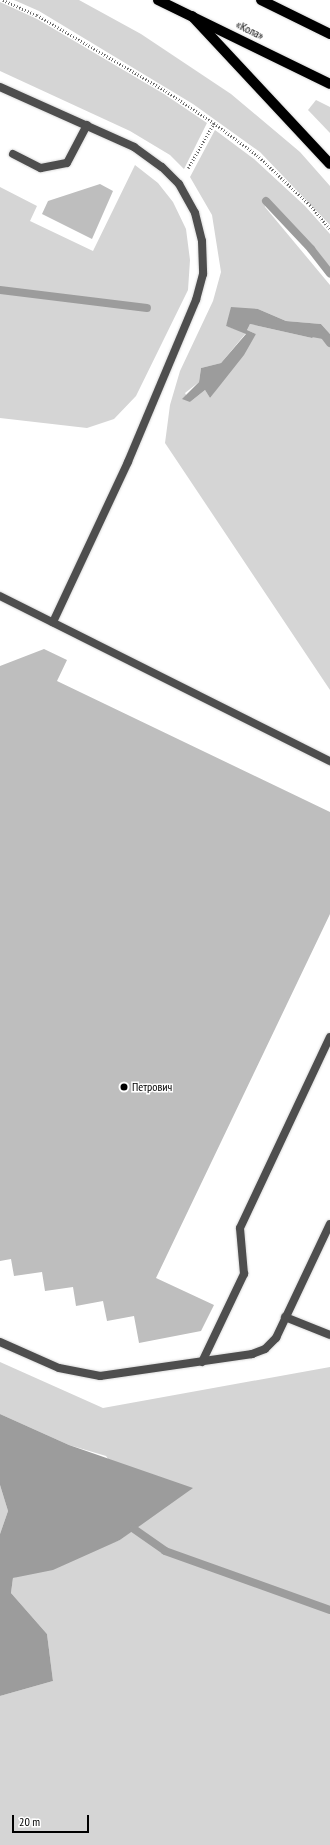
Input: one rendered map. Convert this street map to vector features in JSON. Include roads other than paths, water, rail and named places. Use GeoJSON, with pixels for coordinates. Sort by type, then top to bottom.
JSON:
{"type":"FeatureCollection","features":[{"type":"Feature","properties":{"kind":"main road","name":"«Кола»"},"geometry":{"type":"LineString","coordinates":[[158,0],[330,84]]}},
{"type":"Feature","properties":{"kind":"main road"},"geometry":{"type":"LineString","coordinates":[[261,0],[330,34]]}},
{"type":"Feature","properties":{"kind":"main road"},"geometry":{"type":"LineString","coordinates":[[192,16],[330,164]]}},
{"type":"Feature","properties":{"kind":"lane"},"geometry":{"type":"LineString","coordinates":[[0,87],[134,147],[179,184],[196,213],[202,241],[203,274],[196,300],[128,462],[53,622]]}},
{"type":"Feature","properties":{"kind":"lane"},"geometry":{"type":"LineString","coordinates":[[13,154],[41,168],[67,163],[87,125]]}},
{"type":"Feature","properties":{"kind":"lane"},"geometry":{"type":"LineString","coordinates":[[0,596],[330,761]]}},
{"type":"Feature","properties":{"kind":"lane"},"geometry":{"type":"LineString","coordinates":[[202,1362],[244,1274],[240,1228],[330,1037]]}},
{"type":"Feature","properties":{"kind":"lane"},"geometry":{"type":"LineString","coordinates":[[0,1342],[60,1368],[100,1376],[252,1354],[265,1349],[276,1338],[330,1224]]}},
{"type":"Feature","properties":{"kind":"lane"},"geometry":{"type":"LineString","coordinates":[[285,1317],[330,1335]]}},
{"type":"Feature","properties":{"kind":"waterway"},"geometry":{"type":"LineString","coordinates":[[266,201],[311,249],[330,273]]}},
{"type":"Feature","properties":{"kind":"waterway"},"geometry":{"type":"LineString","coordinates":[[0,290],[147,308]]}},
{"type":"Feature","properties":{"kind":"waterway"},"geometry":{"type":"LineString","coordinates":[[307,332],[324,335],[330,343]]}},
{"type":"Feature","properties":{"kind":"waterway"},"geometry":{"type":"LineString","coordinates":[[134,1529],[165,1551],[330,1610]]}},
{"type":"Feature","properties":{"kind":"place","name":"Петрович"},"geometry":{"type":"Point","coordinates":[124,1087]}}]}
